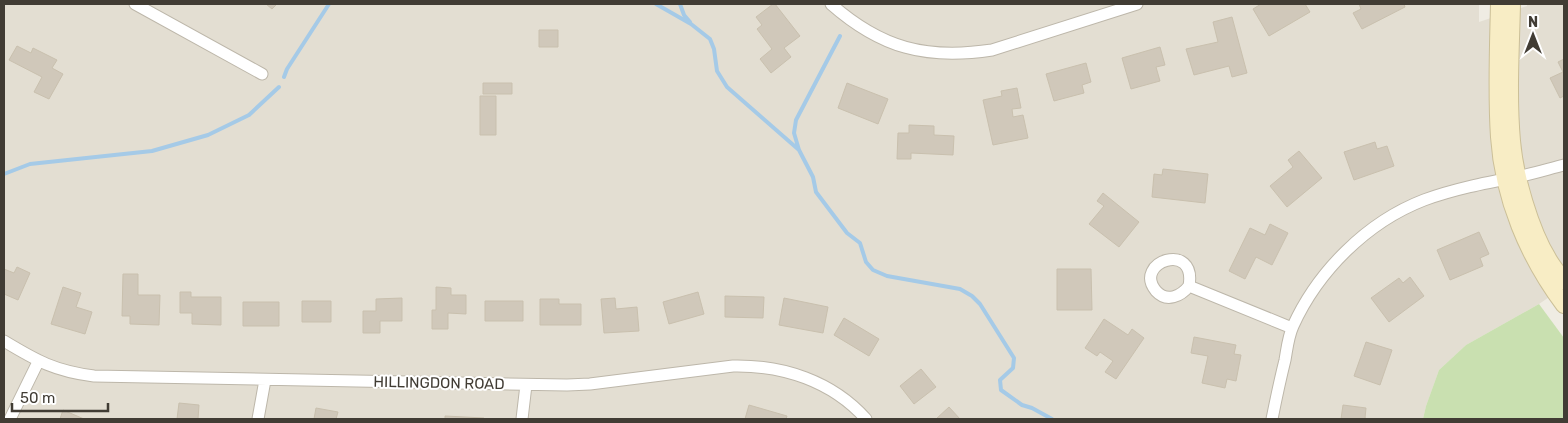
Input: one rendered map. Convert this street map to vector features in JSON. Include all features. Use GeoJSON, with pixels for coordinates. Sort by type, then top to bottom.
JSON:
{"type":"FeatureCollection","features":[{"type":"Feature","properties":{"kind":"main road"},"geometry":{"type":"LineString","coordinates":[[1499,4],[1497,75],[1499,129],[1512,178],[1522,195],[1536,234],[1547,283],[1564,305]]}},
{"type":"Feature","properties":{"kind":"main road"},"geometry":{"type":"LineString","coordinates":[[1512,4],[1510,78],[1512,178]]}},
{"type":"Feature","properties":{"kind":"main road"},"geometry":{"type":"LineString","coordinates":[[1544,264],[1564,281]]}},
{"type":"Feature","properties":{"kind":"street"},"geometry":{"type":"LineString","coordinates":[[135,4],[262,74]]}},
{"type":"Feature","properties":{"kind":"street"},"geometry":{"type":"LineString","coordinates":[[831,4],[864,30],[886,41],[908,48],[943,54],[968,54],[992,50],[1137,4]]}},
{"type":"Feature","properties":{"kind":"street"},"geometry":{"type":"LineString","coordinates":[[1272,419],[1292,328],[1315,288],[1327,272],[1363,236],[1387,218],[1423,200],[1564,165]]}},
{"type":"Feature","properties":{"kind":"street"},"geometry":{"type":"LineString","coordinates":[[1189,286],[1292,328]]}},
{"type":"Feature","properties":{"kind":"street","name":"HILLINGDON ROAD"},"geometry":{"type":"LineString","coordinates":[[4,342],[38,362],[66,372],[94,376],[526,385],[590,384],[734,366],[768,367],[802,376],[825,387],[840,396],[866,419]]}},
{"type":"Feature","properties":{"kind":"street"},"geometry":{"type":"LineString","coordinates":[[10,419],[38,362]]}},
{"type":"Feature","properties":{"kind":"street"},"geometry":{"type":"LineString","coordinates":[[258,419],[265,380]]}},
{"type":"Feature","properties":{"kind":"street"},"geometry":{"type":"LineString","coordinates":[[522,419],[526,385]]}},
{"type":"Feature","properties":{"kind":"shaded area"},"geometry":{"type":"Polygon","coordinates":[[[4,4],[1479,4],[1479,22],[1527,6],[1527,4],[1564,4],[1564,287],[1539,304],[1466,345],[1439,370],[1423,419],[4,419],[4,4]]]}},
{"type":"Feature","properties":{"kind":"green space"},"geometry":{"type":"Polygon","coordinates":[[[1539,304],[1564,338],[1564,419],[1423,419],[1439,370],[1466,345],[1539,304]]]}},
{"type":"Feature","properties":{"kind":"building"},"geometry":{"type":"Polygon","coordinates":[[[266,4],[277,4],[272,9],[266,4]]]}},
{"type":"Feature","properties":{"kind":"building"},"geometry":{"type":"Polygon","coordinates":[[[775,4],[800,36],[784,48],[791,57],[771,73],[760,59],[772,49],[757,29],[762,25],[756,17],[775,4]]]}},
{"type":"Feature","properties":{"kind":"building"},"geometry":{"type":"Polygon","coordinates":[[[1261,4],[1305,4],[1310,12],[1269,36],[1253,9],[1261,4]]]}},
{"type":"Feature","properties":{"kind":"building"},"geometry":{"type":"Polygon","coordinates":[[[1359,4],[1404,4],[1405,7],[1362,29],[1353,13],[1361,9],[1359,4]]]}},
{"type":"Feature","properties":{"kind":"building"},"geometry":{"type":"Polygon","coordinates":[[[1232,17],[1247,73],[1232,77],[1229,66],[1194,75],[1186,49],[1218,42],[1213,22],[1232,17]]]}},
{"type":"Feature","properties":{"kind":"building"},"geometry":{"type":"Polygon","coordinates":[[[539,30],[558,30],[558,47],[539,47],[539,30]]]}},
{"type":"Feature","properties":{"kind":"building"},"geometry":{"type":"Polygon","coordinates":[[[17,46],[31,53],[33,48],[57,60],[52,68],[63,74],[49,99],[34,92],[42,77],[9,60],[17,46]]]}},
{"type":"Feature","properties":{"kind":"building"},"geometry":{"type":"Polygon","coordinates":[[[1160,47],[1165,65],[1156,67],[1160,81],[1131,89],[1122,58],[1160,47]]]}},
{"type":"Feature","properties":{"kind":"building"},"geometry":{"type":"Polygon","coordinates":[[[1564,59],[1564,96],[1560,98],[1550,78],[1563,72],[1558,62],[1564,59]]]}},
{"type":"Feature","properties":{"kind":"building"},"geometry":{"type":"Polygon","coordinates":[[[1086,63],[1091,82],[1082,85],[1084,93],[1054,101],[1046,74],[1086,63]]]}},
{"type":"Feature","properties":{"kind":"building"},"geometry":{"type":"Polygon","coordinates":[[[483,83],[512,83],[512,94],[483,94],[483,83]]]}},
{"type":"Feature","properties":{"kind":"building"},"geometry":{"type":"Polygon","coordinates":[[[847,83],[888,99],[878,124],[838,108],[847,83]]]}},
{"type":"Feature","properties":{"kind":"building"},"geometry":{"type":"Polygon","coordinates":[[[1017,88],[1021,108],[1012,109],[1013,117],[1023,115],[1028,138],[993,145],[983,100],[1002,96],[1001,91],[1017,88]]]}},
{"type":"Feature","properties":{"kind":"building"},"geometry":{"type":"Polygon","coordinates":[[[480,96],[496,96],[496,135],[480,135],[480,96]]]}},
{"type":"Feature","properties":{"kind":"building"},"geometry":{"type":"Polygon","coordinates":[[[909,125],[934,126],[934,135],[954,136],[953,155],[911,153],[911,159],[897,159],[898,133],[909,133],[909,125]]]}},
{"type":"Feature","properties":{"kind":"building"},"geometry":{"type":"Polygon","coordinates":[[[1375,142],[1377,149],[1387,146],[1394,166],[1354,180],[1344,152],[1375,142]]]}},
{"type":"Feature","properties":{"kind":"building"},"geometry":{"type":"Polygon","coordinates":[[[1299,151],[1322,178],[1287,207],[1270,186],[1293,167],[1288,160],[1299,151]]]}},
{"type":"Feature","properties":{"kind":"building"},"geometry":{"type":"Polygon","coordinates":[[[1163,169],[1208,174],[1205,203],[1152,197],[1154,174],[1162,175],[1163,169]]]}},
{"type":"Feature","properties":{"kind":"building"},"geometry":{"type":"Polygon","coordinates":[[[1103,193],[1139,222],[1119,247],[1089,224],[1104,206],[1097,201],[1103,193]]]}},
{"type":"Feature","properties":{"kind":"building"},"geometry":{"type":"Polygon","coordinates":[[[1270,224],[1288,233],[1272,265],[1256,257],[1245,279],[1229,271],[1250,228],[1265,235],[1270,224]]]}},
{"type":"Feature","properties":{"kind":"building"},"geometry":{"type":"Polygon","coordinates":[[[1479,232],[1489,254],[1480,258],[1483,266],[1450,280],[1437,250],[1479,232]]]}},
{"type":"Feature","properties":{"kind":"building"},"geometry":{"type":"Polygon","coordinates":[[[17,267],[30,273],[18,300],[4,294],[4,269],[14,273],[17,267]]]}},
{"type":"Feature","properties":{"kind":"building"},"geometry":{"type":"Polygon","coordinates":[[[1057,269],[1091,269],[1092,310],[1057,310],[1057,269]]]}},
{"type":"Feature","properties":{"kind":"building"},"geometry":{"type":"Polygon","coordinates":[[[123,274],[138,274],[138,295],[160,295],[159,325],[130,324],[130,316],[122,316],[123,274]]]}},
{"type":"Feature","properties":{"kind":"building"},"geometry":{"type":"Polygon","coordinates":[[[1410,277],[1424,296],[1389,322],[1371,298],[1399,278],[1403,283],[1410,277]]]}},
{"type":"Feature","properties":{"kind":"building"},"geometry":{"type":"Polygon","coordinates":[[[63,287],[81,293],[76,307],[92,312],[85,334],[51,324],[63,287]]]}},
{"type":"Feature","properties":{"kind":"building"},"geometry":{"type":"Polygon","coordinates":[[[436,287],[451,288],[451,295],[466,295],[466,314],[448,313],[448,329],[432,329],[432,310],[436,310],[436,287]]]}},
{"type":"Feature","properties":{"kind":"building"},"geometry":{"type":"Polygon","coordinates":[[[180,292],[191,292],[191,297],[221,297],[221,325],[192,324],[192,313],[180,313],[180,292]]]}},
{"type":"Feature","properties":{"kind":"building"},"geometry":{"type":"Polygon","coordinates":[[[698,292],[704,314],[669,324],[663,302],[698,292]]]}},
{"type":"Feature","properties":{"kind":"building"},"geometry":{"type":"Polygon","coordinates":[[[725,296],[764,297],[763,318],[725,317],[725,296]]]}},
{"type":"Feature","properties":{"kind":"building"},"geometry":{"type":"Polygon","coordinates":[[[402,298],[402,321],[380,321],[380,333],[363,333],[363,311],[376,311],[376,299],[402,298]]]}},
{"type":"Feature","properties":{"kind":"building"},"geometry":{"type":"Polygon","coordinates":[[[615,298],[616,309],[637,307],[639,331],[604,333],[601,299],[615,298]]]}},
{"type":"Feature","properties":{"kind":"building"},"geometry":{"type":"Polygon","coordinates":[[[784,298],[828,307],[823,333],[779,325],[784,298]]]}},
{"type":"Feature","properties":{"kind":"building"},"geometry":{"type":"Polygon","coordinates":[[[540,299],[559,299],[559,304],[581,304],[581,325],[540,325],[540,299]]]}},
{"type":"Feature","properties":{"kind":"building"},"geometry":{"type":"Polygon","coordinates":[[[302,301],[331,301],[331,322],[302,322],[302,301]]]}},
{"type":"Feature","properties":{"kind":"building"},"geometry":{"type":"Polygon","coordinates":[[[485,301],[523,301],[523,321],[485,321],[485,301]]]}},
{"type":"Feature","properties":{"kind":"building"},"geometry":{"type":"Polygon","coordinates":[[[243,302],[279,302],[279,326],[243,326],[243,302]]]}},
{"type":"Feature","properties":{"kind":"building"},"geometry":{"type":"Polygon","coordinates":[[[844,318],[879,339],[869,356],[834,335],[844,318]]]}},
{"type":"Feature","properties":{"kind":"building"},"geometry":{"type":"Polygon","coordinates":[[[1104,319],[1128,335],[1132,329],[1144,338],[1116,379],[1105,372],[1113,361],[1100,352],[1097,356],[1085,348],[1104,319]]]}},
{"type":"Feature","properties":{"kind":"building"},"geometry":{"type":"Polygon","coordinates":[[[1194,337],[1236,345],[1234,354],[1241,355],[1236,381],[1227,379],[1225,388],[1202,383],[1208,356],[1191,353],[1194,337]]]}},
{"type":"Feature","properties":{"kind":"building"},"geometry":{"type":"Polygon","coordinates":[[[1366,342],[1392,350],[1380,385],[1354,376],[1366,342]]]}},
{"type":"Feature","properties":{"kind":"building"},"geometry":{"type":"Polygon","coordinates":[[[921,369],[936,387],[914,404],[900,386],[921,369]]]}},
{"type":"Feature","properties":{"kind":"building"},"geometry":{"type":"Polygon","coordinates":[[[179,403],[199,405],[198,419],[177,419],[179,403]]]}},
{"type":"Feature","properties":{"kind":"building"},"geometry":{"type":"Polygon","coordinates":[[[749,405],[787,416],[786,419],[745,419],[749,405]]]}},
{"type":"Feature","properties":{"kind":"building"},"geometry":{"type":"Polygon","coordinates":[[[1343,405],[1366,408],[1365,418],[1368,419],[1341,419],[1343,405]]]}},
{"type":"Feature","properties":{"kind":"building"},"geometry":{"type":"Polygon","coordinates":[[[949,407],[960,419],[936,419],[949,407]]]}},
{"type":"Feature","properties":{"kind":"building"},"geometry":{"type":"Polygon","coordinates":[[[316,408],[338,412],[336,419],[314,419],[316,408]]]}},
{"type":"Feature","properties":{"kind":"building"},"geometry":{"type":"Polygon","coordinates":[[[63,410],[84,419],[60,419],[63,410]]]}},
{"type":"Feature","properties":{"kind":"building"},"geometry":{"type":"Polygon","coordinates":[[[445,416],[484,418],[484,419],[445,419],[445,416]]]}},
{"type":"Feature","properties":{"kind":"waterway"},"geometry":{"type":"LineString","coordinates":[[284,77],[287,69],[329,4]]}},
{"type":"Feature","properties":{"kind":"waterway"},"geometry":{"type":"LineString","coordinates":[[656,4],[691,24],[710,39],[714,49],[717,71],[727,87],[799,150]]}},
{"type":"Feature","properties":{"kind":"waterway"},"geometry":{"type":"LineString","coordinates":[[680,4],[684,15],[690,22]]}},
{"type":"Feature","properties":{"kind":"waterway"},"geometry":{"type":"LineString","coordinates":[[840,36],[796,120],[794,133],[799,150],[813,177],[816,192],[847,233],[860,243],[866,262],[873,270],[887,276],[960,289],[972,296],[980,304],[1014,358],[1013,368],[1000,380],[1001,390],[1022,405],[1032,408],[1052,419]]}},
{"type":"Feature","properties":{"kind":"waterway"},"geometry":{"type":"LineString","coordinates":[[4,174],[30,164],[152,151],[208,135],[249,115],[279,87]]}}]}
